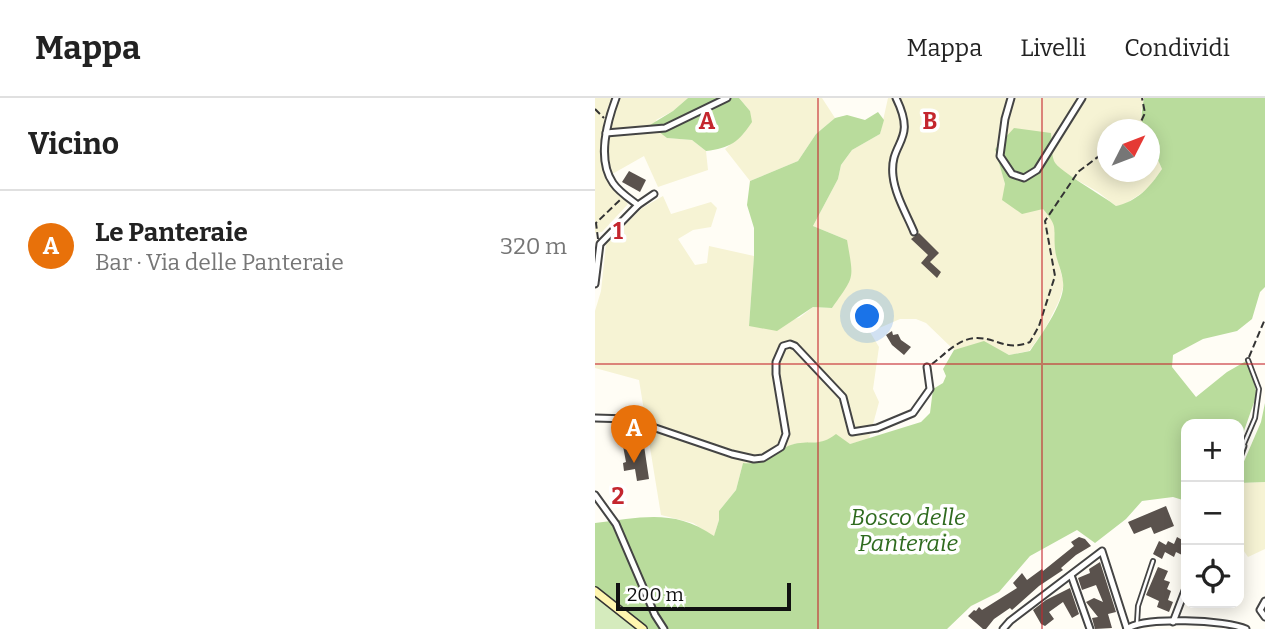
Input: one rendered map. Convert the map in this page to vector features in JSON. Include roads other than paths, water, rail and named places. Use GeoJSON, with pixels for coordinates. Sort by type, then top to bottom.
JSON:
{"type":"FeatureCollection","features":[{"type":"Feature","properties":{"kind":"main road"},"geometry":{"type":"LineString","coordinates":[[595,591],[643,629]]}},
{"type":"Feature","properties":{"kind":"street"},"geometry":{"type":"LineString","coordinates":[[616,98],[607,121],[604,139],[611,179],[638,205]]}},
{"type":"Feature","properties":{"kind":"street"},"geometry":{"type":"LineString","coordinates":[[606,133],[665,128],[727,98]]}},
{"type":"Feature","properties":{"kind":"street"},"geometry":{"type":"LineString","coordinates":[[896,98],[906,126],[895,153],[893,177],[914,232]]}},
{"type":"Feature","properties":{"kind":"street"},"geometry":{"type":"LineString","coordinates":[[1011,98],[1000,156],[1012,174],[1024,178],[1037,170],[1082,98]]}},
{"type":"Feature","properties":{"kind":"street"},"geometry":{"type":"LineString","coordinates":[[595,284],[597,246],[638,205],[654,194]]}},
{"type":"Feature","properties":{"kind":"street"},"geometry":{"type":"LineString","coordinates":[[595,418],[629,419],[732,454],[762,458],[781,447],[786,434],[776,374],[779,353],[786,344],[795,346],[843,397],[852,432],[877,428],[913,413],[930,389],[927,367]]}},
{"type":"Feature","properties":{"kind":"street"},"geometry":{"type":"LineString","coordinates":[[595,495],[616,524],[655,615],[664,629]]}},
{"type":"Feature","properties":{"kind":"street"},"geometry":{"type":"LineString","coordinates":[[1003,629],[1102,551],[1127,629],[1137,623],[1173,622],[1212,622],[1239,625],[1246,629]]}},
{"type":"Feature","properties":{"kind":"street"},"geometry":{"type":"LineString","coordinates":[[1071,575],[1090,629]]}},
{"type":"Feature","properties":{"kind":"street"},"geometry":{"type":"LineString","coordinates":[[1173,622],[1181,601]]}},
{"type":"Feature","properties":{"kind":"street"},"geometry":{"type":"LineString","coordinates":[[1265,601],[1260,610],[1265,617]]}},
{"type":"Feature","properties":{"kind":"lane"},"geometry":{"type":"LineString","coordinates":[[1244,444],[1255,418],[1259,389],[1248,360]]}},
{"type":"Feature","properties":{"kind":"lane"},"geometry":{"type":"LineString","coordinates":[[1137,623],[1138,606],[1153,561]]}},
{"type":"Feature","properties":{"kind":"place","name":"Le Panteraie"},"geometry":{"type":"Point","coordinates":[634,463]}},
{"type":"Feature","properties":{"kind":"park label","name":"Bosco delle Panteraie"},"geometry":{"type":"Point","coordinates":[908,530]}}]}
